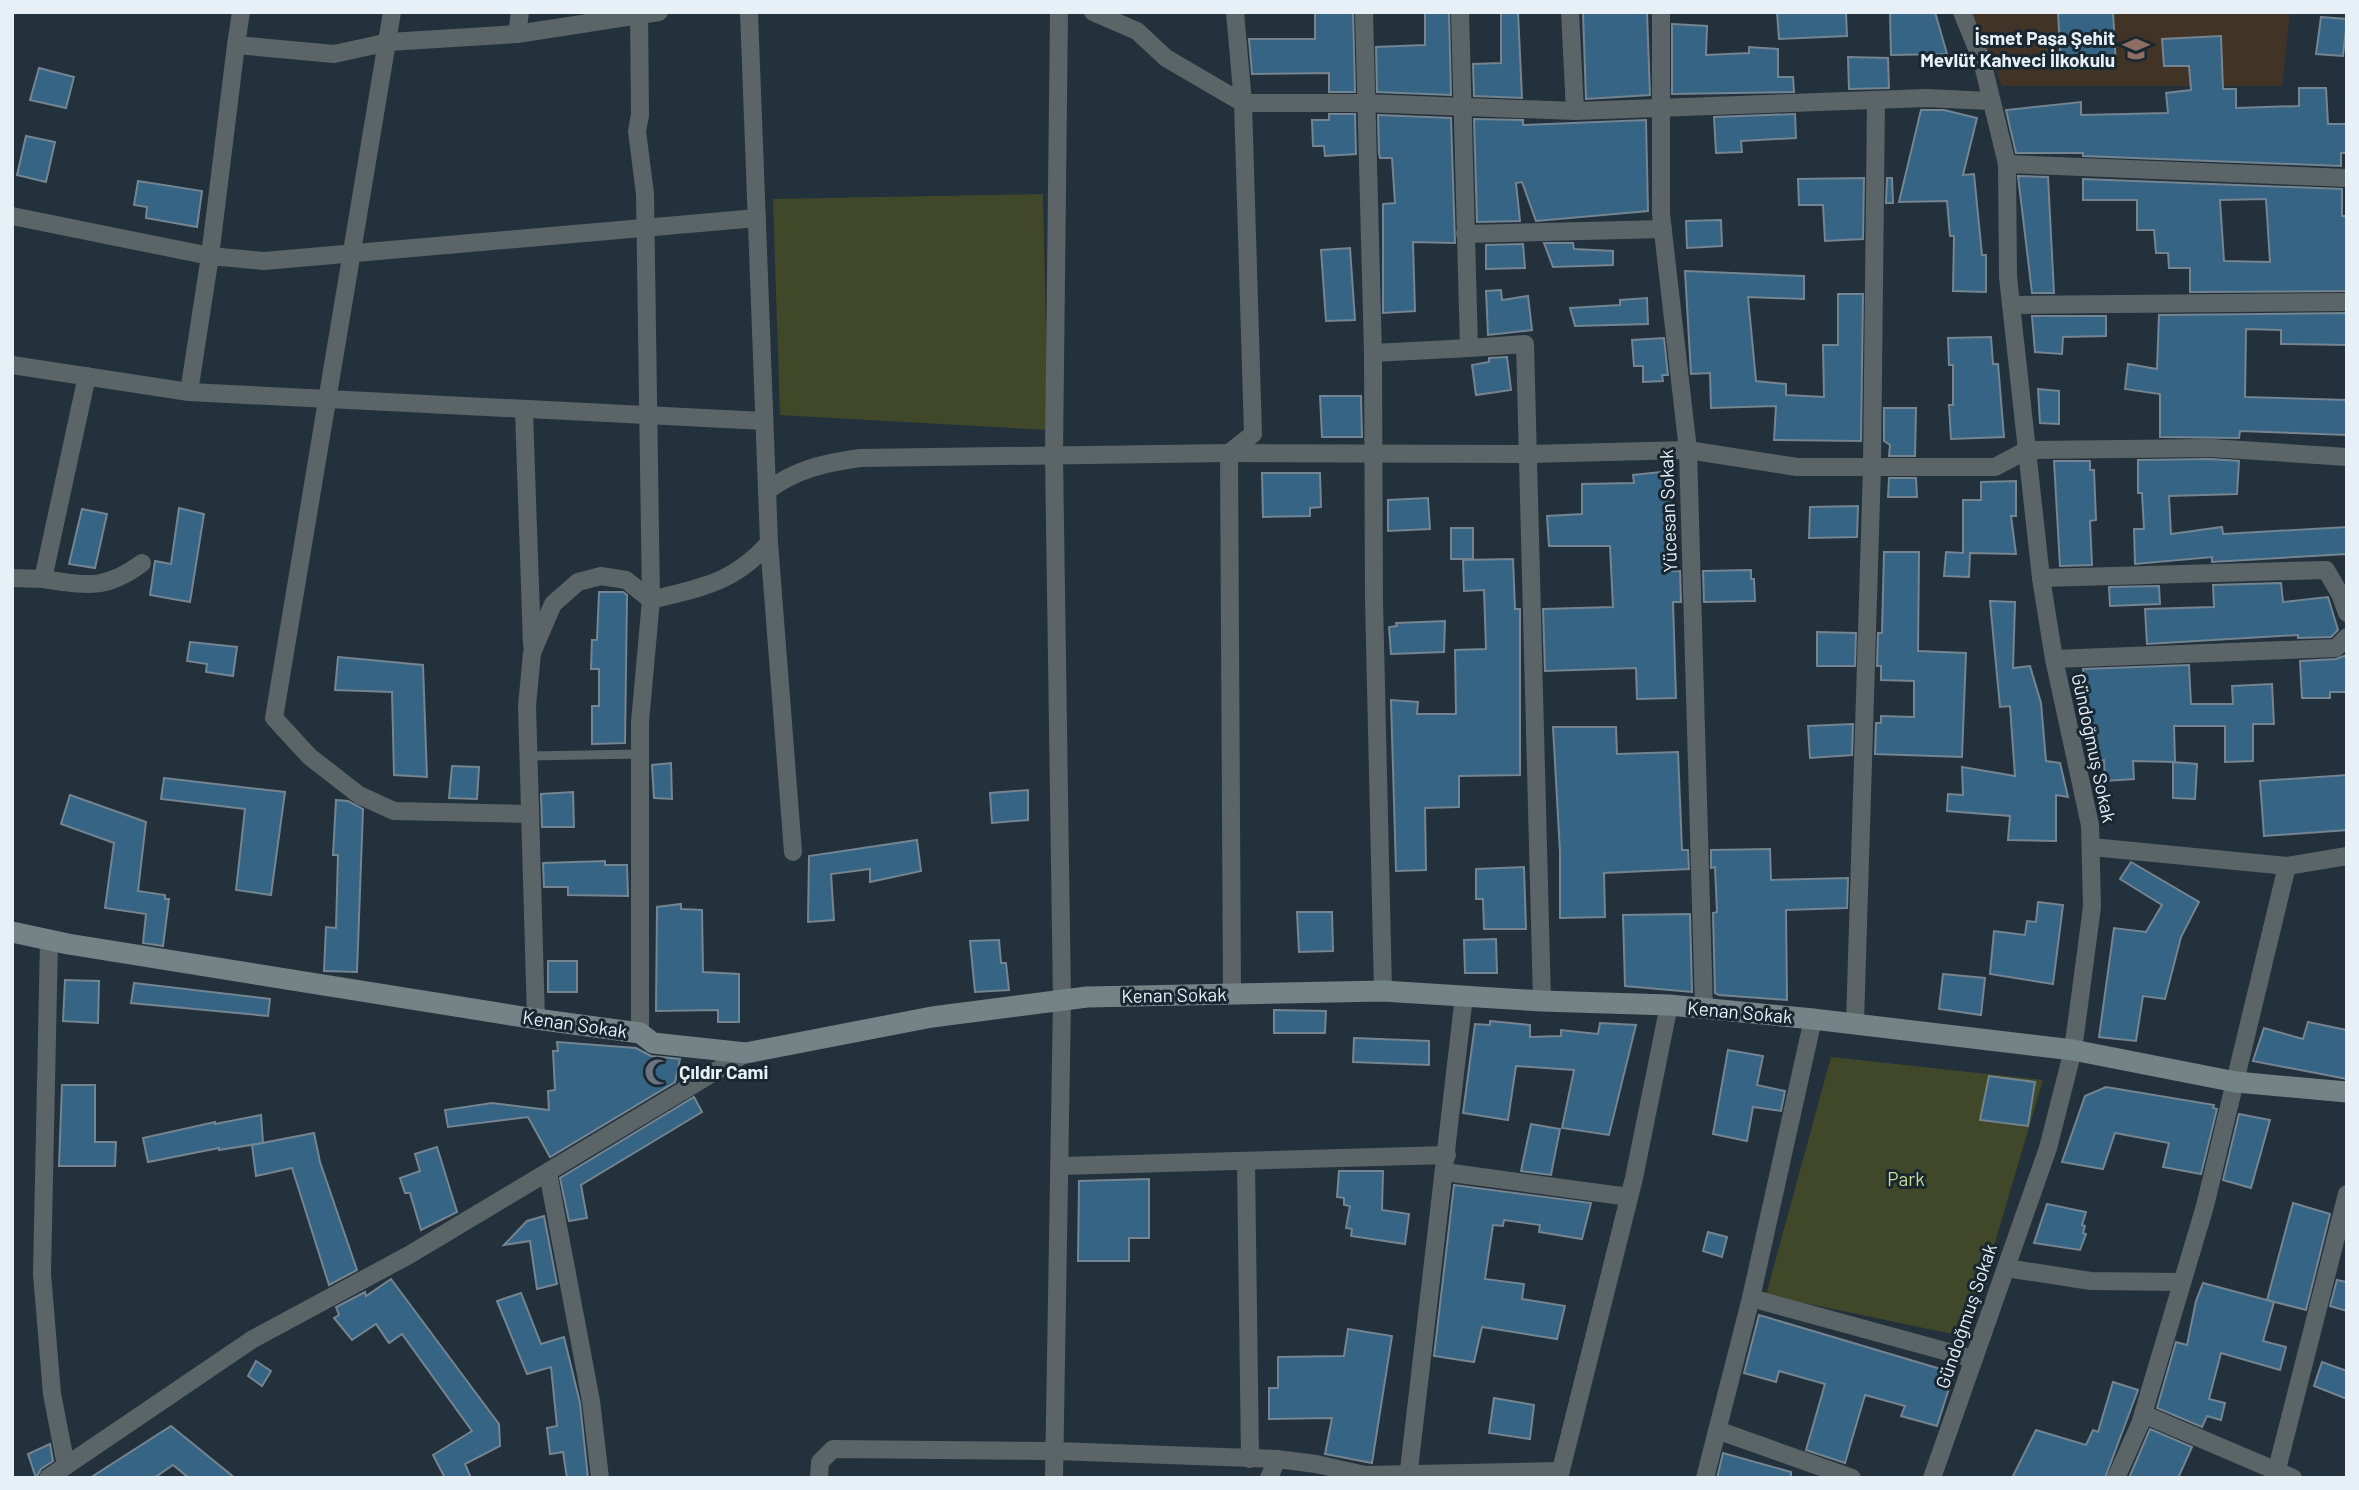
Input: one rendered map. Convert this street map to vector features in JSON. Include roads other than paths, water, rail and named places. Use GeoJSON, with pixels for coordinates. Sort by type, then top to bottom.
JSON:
{"type":"FeatureCollection","features":[{"type":"Feature","properties":{"kind":"street"},"geometry":{"type":"LineString","coordinates":[[189,392],[210,256],[241,12]]}},
{"type":"Feature","properties":{"kind":"street"},"geometry":{"type":"LineString","coordinates":[[392,12],[274,718],[320,764],[359,794],[394,811],[529,814]]}},
{"type":"Feature","properties":{"kind":"street"},"geometry":{"type":"LineString","coordinates":[[517,34],[520,12]]}},
{"type":"Feature","properties":{"kind":"street"},"geometry":{"type":"LineString","coordinates":[[236,45],[334,54],[361,51],[389,42],[517,34],[659,12]]}},
{"type":"Feature","properties":{"kind":"street"},"geometry":{"type":"LineString","coordinates":[[749,12],[769,543],[793,852]]}},
{"type":"Feature","properties":{"kind":"street"},"geometry":{"type":"LineString","coordinates":[[1054,1478],[1062,1000],[1054,455],[1059,12]]}},
{"type":"Feature","properties":{"kind":"street"},"geometry":{"type":"LineString","coordinates":[[1093,12],[1137,32],[1166,58],[1243,103],[1364,103],[1574,111],[1926,98],[1990,101]]}},
{"type":"Feature","properties":{"kind":"street"},"geometry":{"type":"LineString","coordinates":[[1229,453],[1253,434],[1243,103],[1235,12]]}},
{"type":"Feature","properties":{"kind":"street"},"geometry":{"type":"LineString","coordinates":[[1364,12],[1364,103],[1373,353],[1374,600],[1383,991]]}},
{"type":"Feature","properties":{"kind":"street"},"geometry":{"type":"LineString","coordinates":[[1460,12],[1469,348]]}},
{"type":"Feature","properties":{"kind":"street"},"geometry":{"type":"LineString","coordinates":[[1570,12],[1574,111]]}},
{"type":"Feature","properties":{"kind":"street","name":"Yücesan Sokak"},"geometry":{"type":"LineString","coordinates":[[1661,12],[1663,229],[1688,450],[1704,1010]]}},
{"type":"Feature","properties":{"kind":"street","name":"Gündoğmuş Sokak"},"geometry":{"type":"LineString","coordinates":[[1932,1478],[2048,1148],[2073,1050],[2092,908],[2092,848],[2054,659],[2041,578],[2008,277],[2007,164],[1982,61],[1962,12]]}},
{"type":"Feature","properties":{"kind":"street"},"geometry":{"type":"LineString","coordinates":[[639,14],[640,115],[637,131],[644,169],[651,600],[640,722],[640,1033]]}},
{"type":"Feature","properties":{"kind":"street"},"geometry":{"type":"LineString","coordinates":[[1855,1023],[1872,467],[1875,100]]}},
{"type":"Feature","properties":{"kind":"street"},"geometry":{"type":"LineString","coordinates":[[2007,164],[2347,178]]}},
{"type":"Feature","properties":{"kind":"street"},"geometry":{"type":"LineString","coordinates":[[12,216],[210,256],[264,261],[757,218]]}},
{"type":"Feature","properties":{"kind":"street"},"geometry":{"type":"LineString","coordinates":[[1465,234],[1663,229]]}},
{"type":"Feature","properties":{"kind":"street"},"geometry":{"type":"LineString","coordinates":[[2011,305],[2347,302]]}},
{"type":"Feature","properties":{"kind":"street"},"geometry":{"type":"LineString","coordinates":[[1373,353],[1525,344],[1530,623],[1542,1001]]}},
{"type":"Feature","properties":{"kind":"street"},"geometry":{"type":"LineString","coordinates":[[12,365],[189,392],[328,397],[524,411],[764,421]]}},
{"type":"Feature","properties":{"kind":"street"},"geometry":{"type":"LineString","coordinates":[[43,579],[87,376]]}},
{"type":"Feature","properties":{"kind":"street"},"geometry":{"type":"LineString","coordinates":[[524,411],[532,653],[527,706],[536,1019]]}},
{"type":"Feature","properties":{"kind":"street"},"geometry":{"type":"LineString","coordinates":[[767,491],[790,475],[818,464],[860,458],[1229,453],[1528,454],[1688,450],[1797,467],[1995,467],[2027,450],[2211,448],[2347,457]]}},
{"type":"Feature","properties":{"kind":"street"},"geometry":{"type":"LineString","coordinates":[[1229,453],[1232,994]]}},
{"type":"Feature","properties":{"kind":"street"},"geometry":{"type":"LineString","coordinates":[[651,600],[729,579],[752,562],[769,543]]}},
{"type":"Feature","properties":{"kind":"street"},"geometry":{"type":"LineString","coordinates":[[12,578],[43,579],[89,587],[111,582],[142,563]]}},
{"type":"Feature","properties":{"kind":"street"},"geometry":{"type":"LineString","coordinates":[[2041,578],[2326,570],[2347,613]]}},
{"type":"Feature","properties":{"kind":"street"},"geometry":{"type":"LineString","coordinates":[[532,653],[553,604],[579,582],[601,576],[626,580],[651,600]]}},
{"type":"Feature","properties":{"kind":"street"},"geometry":{"type":"LineString","coordinates":[[2054,659],[2336,648],[2347,637]]}},
{"type":"Feature","properties":{"kind":"street"},"geometry":{"type":"LineString","coordinates":[[2092,848],[2287,866],[2347,856]]}},
{"type":"Feature","properties":{"kind":"street"},"geometry":{"type":"LineString","coordinates":[[2116,1478],[2143,1414],[2182,1282],[2236,1082],[2287,866]]}},
{"type":"Feature","properties":{"kind":"street","name":"Kenan Sokak"},"geometry":{"type":"LineString","coordinates":[[12,932],[536,1019],[640,1033],[653,1044],[746,1054],[932,1017],[1062,1000],[1383,991],[1542,1001],[1669,1005],[1855,1023],[2073,1050],[2236,1082],[2347,1092]]}},
{"type":"Feature","properties":{"kind":"street"},"geometry":{"type":"LineString","coordinates":[[49,940],[42,1274],[52,1394],[66,1466]]}},
{"type":"Feature","properties":{"kind":"street"},"geometry":{"type":"LineString","coordinates":[[1408,1477],[1464,996]]}},
{"type":"Feature","properties":{"kind":"street"},"geometry":{"type":"LineString","coordinates":[[819,1478],[820,1462],[833,1449],[1056,1451],[1277,1459],[1365,1475],[1408,1477],[1560,1474],[1629,1197],[1669,1005]]}},
{"type":"Feature","properties":{"kind":"street"},"geometry":{"type":"LineString","coordinates":[[1705,1478],[1751,1298],[1814,1019]]}},
{"type":"Feature","properties":{"kind":"street"},"geometry":{"type":"LineString","coordinates":[[48,1478],[253,1339],[409,1255],[746,1054]]}},
{"type":"Feature","properties":{"kind":"street"},"geometry":{"type":"LineString","coordinates":[[1060,1166],[1246,1162],[1446,1163],[1629,1197]]}},
{"type":"Feature","properties":{"kind":"street"},"geometry":{"type":"LineString","coordinates":[[1246,1162],[1250,1459]]}},
{"type":"Feature","properties":{"kind":"street"},"geometry":{"type":"LineString","coordinates":[[548,1173],[591,1401],[600,1478]]}},
{"type":"Feature","properties":{"kind":"street"},"geometry":{"type":"LineString","coordinates":[[2277,1469],[2347,1194]]}},
{"type":"Feature","properties":{"kind":"street"},"geometry":{"type":"LineString","coordinates":[[2006,1268],[2091,1281],[2182,1282]]}},
{"type":"Feature","properties":{"kind":"street"},"geometry":{"type":"LineString","coordinates":[[1751,1298],[1974,1359]]}},
{"type":"Feature","properties":{"kind":"street"},"geometry":{"type":"LineString","coordinates":[[2143,1414],[2293,1478]]}},
{"type":"Feature","properties":{"kind":"street"},"geometry":{"type":"LineString","coordinates":[[1717,1430],[1852,1478]]}},
{"type":"Feature","properties":{"kind":"street"},"geometry":{"type":"LineString","coordinates":[[1269,1478],[1277,1459]]}},
{"type":"Feature","properties":{"kind":"lane"},"geometry":{"type":"LineString","coordinates":[[529,756],[640,754]]}},
{"type":"Feature","properties":{"kind":"place","name":"İsmet Paşa Şehit Mevlüt Kahveci İlkokulu"},"geometry":{"type":"Point","coordinates":[2136,49]}},
{"type":"Feature","properties":{"kind":"place","name":"Çıldır Cami"},"geometry":{"type":"Point","coordinates":[658,1072]}},
{"type":"Feature","properties":{"kind":"park label","name":"Park"},"geometry":{"type":"Point","coordinates":[1906,1179]}}]}
